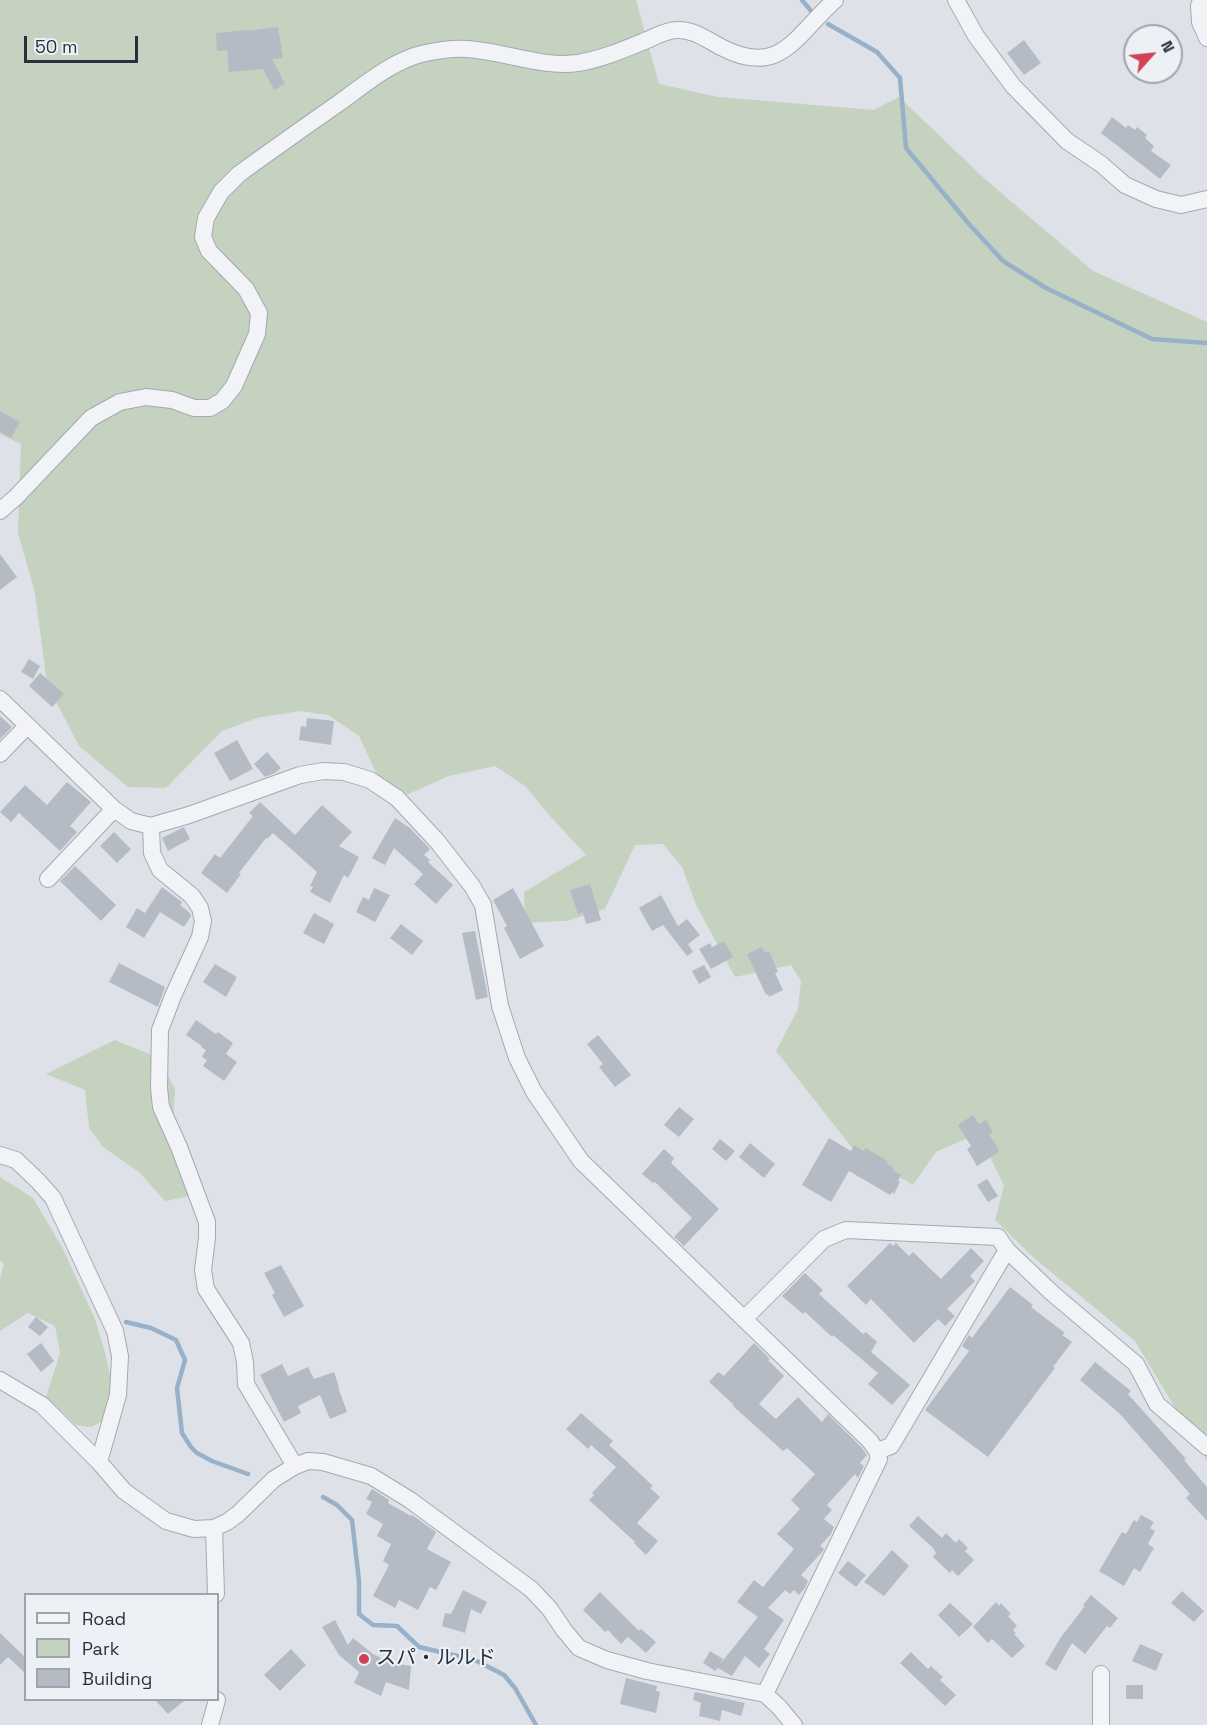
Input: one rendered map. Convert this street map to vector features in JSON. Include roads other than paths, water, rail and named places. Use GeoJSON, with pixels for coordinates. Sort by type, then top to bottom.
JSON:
{"type":"FeatureCollection","features":[{"type":"Feature","properties":{"kind":"street"},"geometry":{"type":"LineString","coordinates":[[0,511],[92,418],[120,402],[146,397],[172,400],[195,408],[210,408],[222,400],[234,386],[257,333],[259,313],[246,290],[209,251],[203,237],[206,218],[221,192],[239,174],[373,78],[417,55],[439,50],[466,49],[554,65],[578,63],[596,59],[673,30],[690,31],[732,54],[745,58],[764,58],[782,52],[835,0]]}},
{"type":"Feature","properties":{"kind":"street"},"geometry":{"type":"LineString","coordinates":[[956,0],[976,36],[1013,87],[1067,141],[1101,164],[1125,185],[1156,199],[1181,205],[1207,199]]}},
{"type":"Feature","properties":{"kind":"street"},"geometry":{"type":"LineString","coordinates":[[1203,0],[1199,5],[1200,22],[1207,38]]}},
{"type":"Feature","properties":{"kind":"street"},"geometry":{"type":"LineString","coordinates":[[0,699],[114,809],[131,821],[151,826],[189,815],[300,775],[323,771],[344,772],[370,780],[397,798],[437,841],[472,886],[483,905],[500,1006],[518,1058],[534,1092],[581,1161],[870,1441],[877,1451],[879,1460],[765,1694]]}},
{"type":"Feature","properties":{"kind":"street"},"geometry":{"type":"LineString","coordinates":[[0,754],[27,726]]}},
{"type":"Feature","properties":{"kind":"street"},"geometry":{"type":"LineString","coordinates":[[48,879],[114,809]]}},
{"type":"Feature","properties":{"kind":"street"},"geometry":{"type":"LineString","coordinates":[[151,826],[152,853],[160,870],[192,896],[200,908],[202,921],[200,937],[160,1030],[161,1107],[179,1147],[207,1222],[203,1270],[206,1289],[241,1343],[246,1384],[295,1466]]}},
{"type":"Feature","properties":{"kind":"street"},"geometry":{"type":"LineString","coordinates":[[0,1155],[16,1160],[39,1181],[53,1198],[115,1331],[120,1356],[118,1395],[99,1462]]}},
{"type":"Feature","properties":{"kind":"street"},"geometry":{"type":"LineString","coordinates":[[744,1319],[824,1239],[846,1230],[998,1237],[1007,1250],[1052,1293],[1136,1364],[1157,1404],[1207,1447]]}},
{"type":"Feature","properties":{"kind":"street"},"geometry":{"type":"LineString","coordinates":[[877,1451],[891,1446],[1007,1250]]}},
{"type":"Feature","properties":{"kind":"street"},"geometry":{"type":"LineString","coordinates":[[0,1380],[42,1405],[99,1462],[124,1491],[166,1521],[194,1529],[214,1528],[238,1514],[274,1479],[308,1461],[323,1462],[371,1476],[410,1500],[531,1589],[549,1608],[579,1648],[608,1660],[647,1671],[765,1694],[794,1725]]}},
{"type":"Feature","properties":{"kind":"street"},"geometry":{"type":"LineString","coordinates":[[214,1528],[216,1593]]}},
{"type":"Feature","properties":{"kind":"street"},"geometry":{"type":"LineString","coordinates":[[1101,1674],[1101,1725]]}},
{"type":"Feature","properties":{"kind":"street"},"geometry":{"type":"LineString","coordinates":[[210,1725],[216,1701]]}},
{"type":"Feature","properties":{"kind":"waterway"},"geometry":{"type":"LineString","coordinates":[[802,0],[812,12]]}},
{"type":"Feature","properties":{"kind":"waterway"},"geometry":{"type":"LineString","coordinates":[[828,24],[877,52],[900,78],[906,148],[1003,261],[1046,288],[1152,339],[1207,343]]}},
{"type":"Feature","properties":{"kind":"waterway"},"geometry":{"type":"LineString","coordinates":[[126,1322],[151,1328],[176,1340],[185,1360],[177,1388],[182,1433],[197,1453],[248,1474]]}},
{"type":"Feature","properties":{"kind":"waterway"},"geometry":{"type":"LineString","coordinates":[[323,1497],[337,1505],[352,1520],[359,1581],[359,1614],[373,1625],[397,1626],[419,1647],[475,1660],[504,1675],[515,1688],[536,1725]]}},
{"type":"Feature","properties":{"kind":"place","name":"スパ・ルルド"},"geometry":{"type":"Point","coordinates":[364,1659]}}]}
